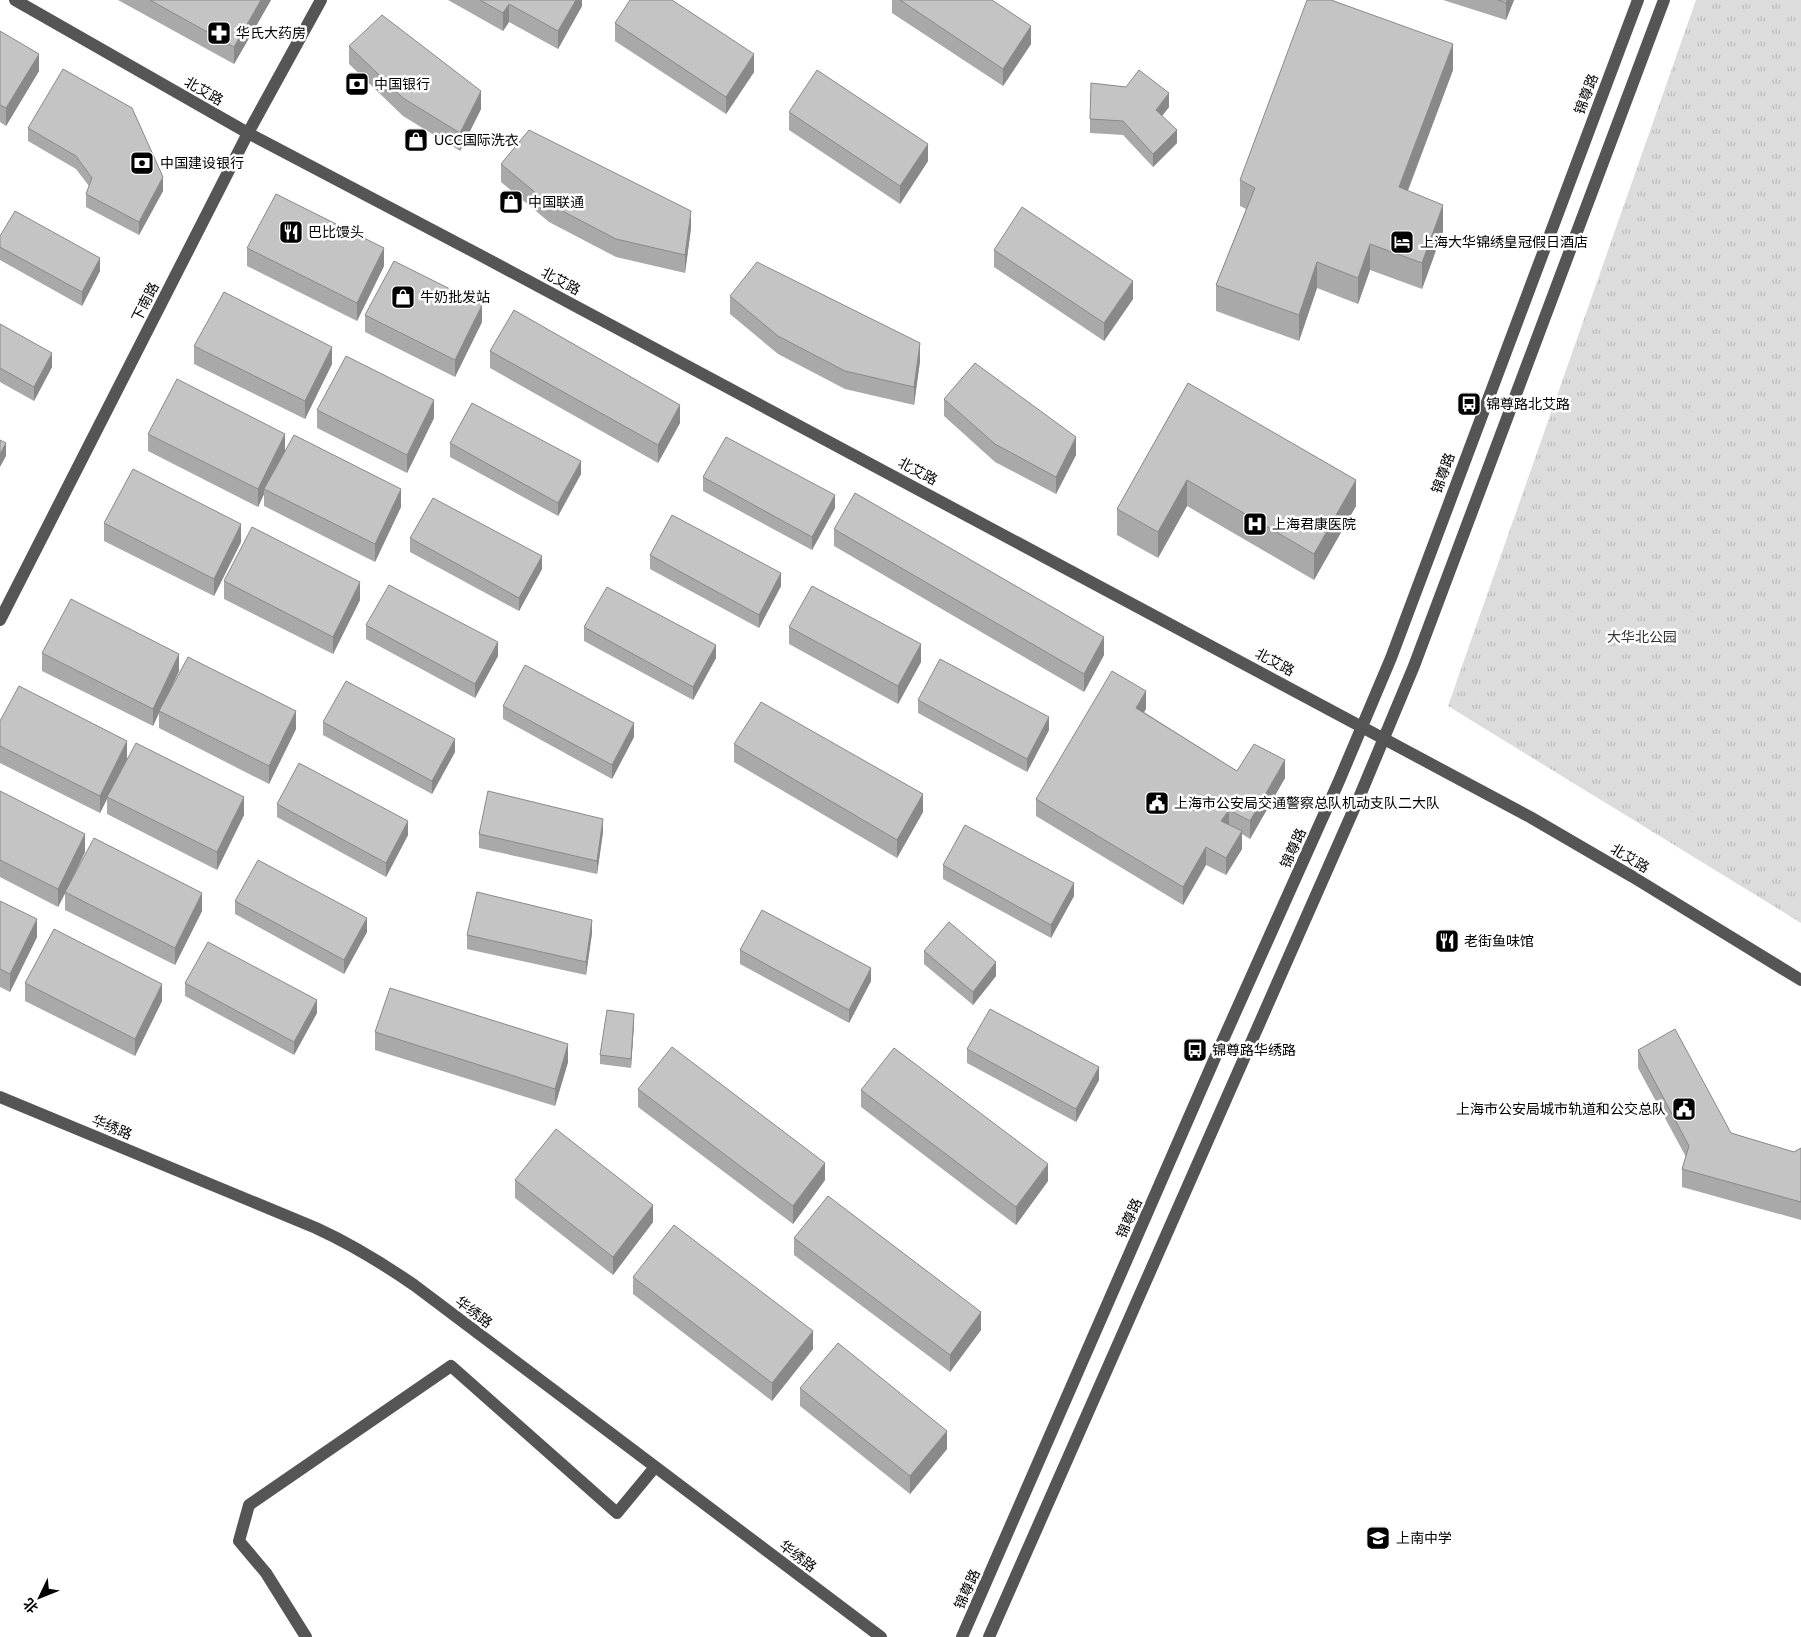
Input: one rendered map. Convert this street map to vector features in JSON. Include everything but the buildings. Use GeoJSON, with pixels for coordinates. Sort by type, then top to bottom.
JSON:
{"type":"FeatureCollection","features":[{"type":"Feature","properties":{"kind":"street","name":"北艾路"},"geometry":{"type":"LineString","coordinates":[[15,0],[248,133],[496,263],[1384,738],[1573,842],[1801,980]]}},
{"type":"Feature","properties":{"kind":"street","name":"下南路"},"geometry":{"type":"LineString","coordinates":[[0,620],[248,133],[321,0]]}},
{"type":"Feature","properties":{"kind":"street","name":"锦尊路"},"geometry":{"type":"LineString","coordinates":[[962,1637],[1391,658],[1638,0]]}},
{"type":"Feature","properties":{"kind":"street"},"geometry":{"type":"LineString","coordinates":[[989,1637],[1414,666],[1664,0]]}},
{"type":"Feature","properties":{"kind":"street","name":"华绣路"},"geometry":{"type":"LineString","coordinates":[[0,1097],[349,1244],[381,1262],[881,1637]]}},
{"type":"Feature","properties":{"kind":"street"},"geometry":{"type":"LineString","coordinates":[[306,1637],[266,1573],[239,1541],[249,1505],[452,1366],[617,1513],[656,1467]]}},
{"type":"Feature","properties":{"kind":"green space","name":"大华北公园"},"geometry":{"type":"Polygon","coordinates":[[[1696,0],[1801,0],[1801,923],[1448,706],[1696,0]]]}},
{"type":"Feature","properties":{"kind":"place","name":"华氏大药房"},"geometry":{"type":"Point","coordinates":[219,33]}},
{"type":"Feature","properties":{"kind":"place","name":"中国银行"},"geometry":{"type":"Point","coordinates":[357,84]}},
{"type":"Feature","properties":{"kind":"place","name":"UCC国际洗衣"},"geometry":{"type":"Point","coordinates":[416,140]}},
{"type":"Feature","properties":{"kind":"place","name":"中国建设银行"},"geometry":{"type":"Point","coordinates":[142,163]}},
{"type":"Feature","properties":{"kind":"place","name":"中国联通"},"geometry":{"type":"Point","coordinates":[511,202]}},
{"type":"Feature","properties":{"kind":"place","name":"巴比馒头"},"geometry":{"type":"Point","coordinates":[291,232]}},
{"type":"Feature","properties":{"kind":"place","name":"上海大华锦绣皇冠假日酒店"},"geometry":{"type":"Point","coordinates":[1402,242]}},
{"type":"Feature","properties":{"kind":"place","name":"牛奶批发站"},"geometry":{"type":"Point","coordinates":[403,297]}},
{"type":"Feature","properties":{"kind":"place","name":"锦尊路北艾路"},"geometry":{"type":"Point","coordinates":[1469,404]}},
{"type":"Feature","properties":{"kind":"place","name":"上海君康医院"},"geometry":{"type":"Point","coordinates":[1255,524]}},
{"type":"Feature","properties":{"kind":"place","name":"上海市公安局交通警察总队机动支队二大队"},"geometry":{"type":"Point","coordinates":[1157,803]}},
{"type":"Feature","properties":{"kind":"place","name":"老街鱼味馆"},"geometry":{"type":"Point","coordinates":[1447,941]}},
{"type":"Feature","properties":{"kind":"place","name":"锦尊路华绣路"},"geometry":{"type":"Point","coordinates":[1195,1050]}},
{"type":"Feature","properties":{"kind":"place","name":"上海市公安局城市轨道和公交总队"},"geometry":{"type":"Point","coordinates":[1684,1109]}},
{"type":"Feature","properties":{"kind":"place","name":"上南中学"},"geometry":{"type":"Point","coordinates":[1378,1538]}}]}
